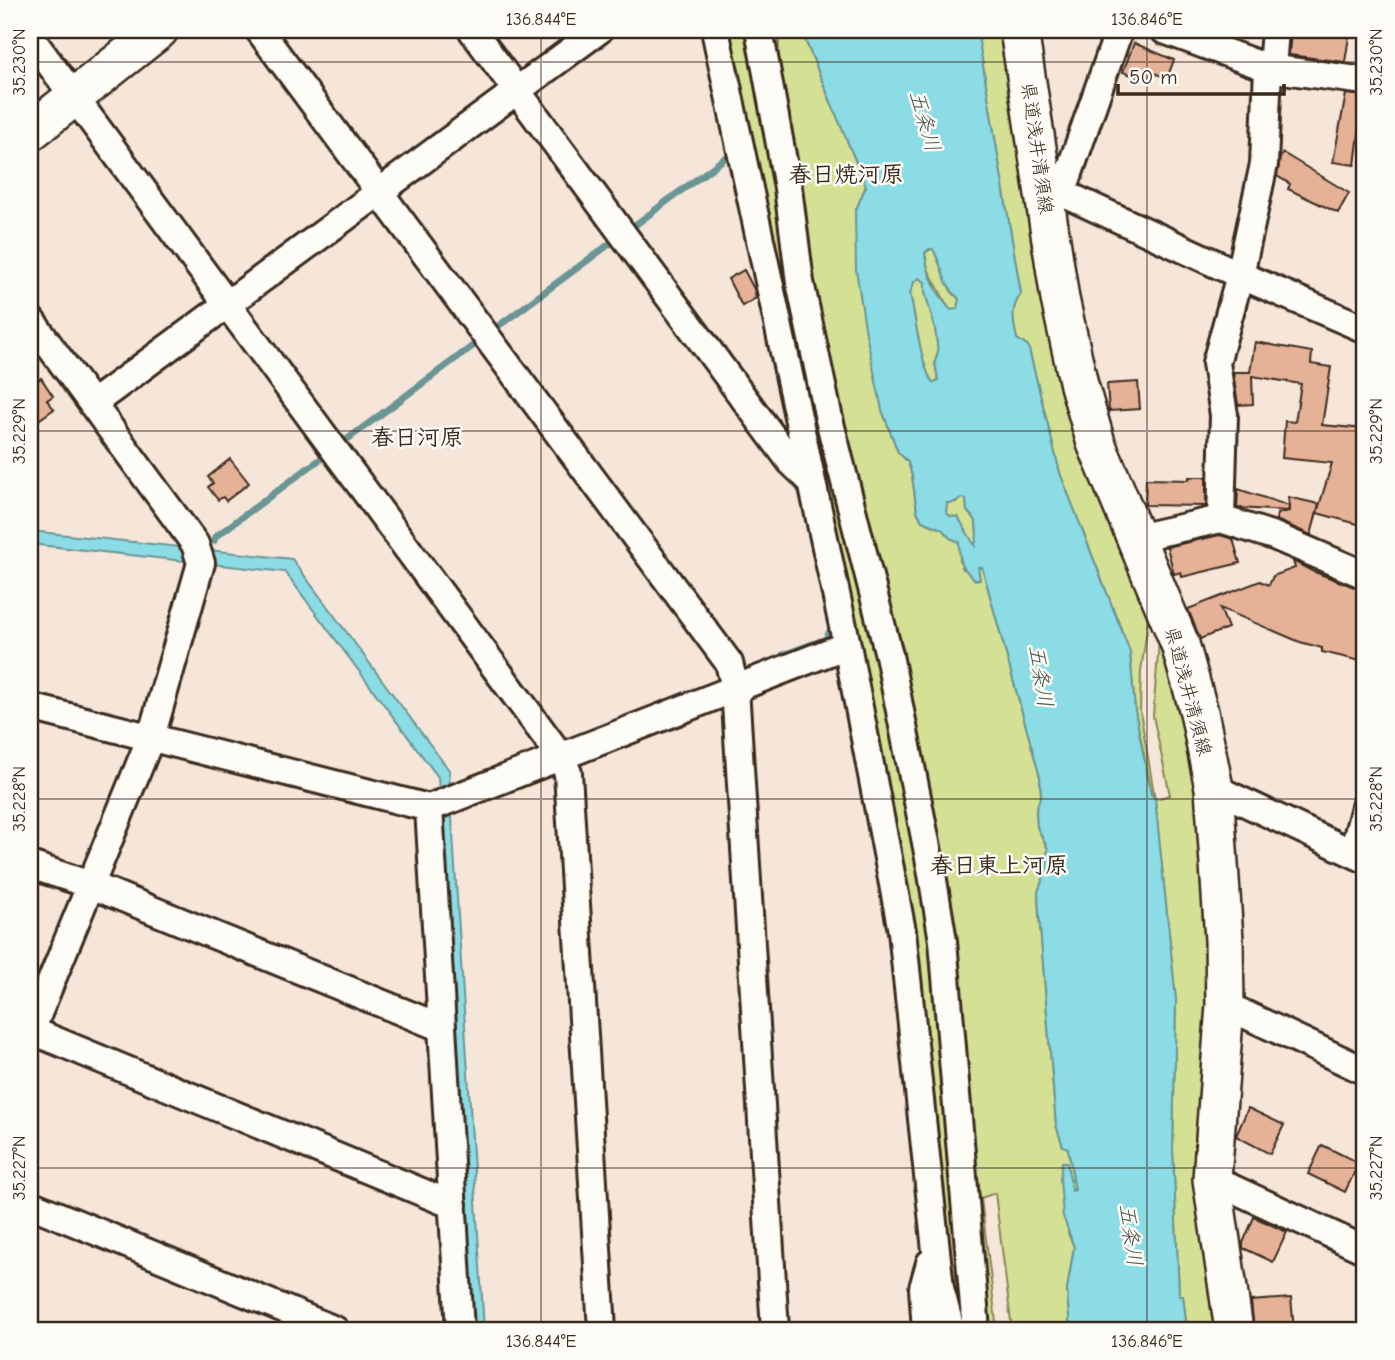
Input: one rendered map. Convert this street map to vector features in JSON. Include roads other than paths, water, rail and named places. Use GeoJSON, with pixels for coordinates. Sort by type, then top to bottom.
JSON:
{"type":"FeatureCollection","features":[{"type":"Feature","properties":{"kind":"main road"},"geometry":{"type":"LineString","coordinates":[[30,132],[159,30]]}},
{"type":"Feature","properties":{"kind":"main road","name":"県道浅井清須線"},"geometry":{"type":"LineString","coordinates":[[1018,30],[1052,188],[1060,299],[1079,385],[1096,443],[1180,644],[1199,712],[1214,788],[1224,940],[1225,1005],[1212,1179],[1234,1330]]}},
{"type":"Feature","properties":{"kind":"street"},"geometry":{"type":"LineString","coordinates":[[259,30],[729,663],[735,688],[775,1330]]}},
{"type":"Feature","properties":{"kind":"street"},"geometry":{"type":"LineString","coordinates":[[472,30],[791,462],[810,480]]}},
{"type":"Feature","properties":{"kind":"street"},"geometry":{"type":"LineString","coordinates":[[92,404],[598,30]]}},
{"type":"Feature","properties":{"kind":"street"},"geometry":{"type":"LineString","coordinates":[[715,30],[847,645],[902,931],[940,1288],[951,1330]]}},
{"type":"Feature","properties":{"kind":"street"},"geometry":{"type":"LineString","coordinates":[[759,30],[788,188],[802,296],[829,419],[889,655],[933,881],[943,942],[976,1330]]}},
{"type":"Feature","properties":{"kind":"street"},"geometry":{"type":"LineString","coordinates":[[1119,30],[1052,188],[1240,275],[1365,329]]}},
{"type":"Feature","properties":{"kind":"street"},"geometry":{"type":"LineString","coordinates":[[1164,30],[1268,68],[1365,81]]}},
{"type":"Feature","properties":{"kind":"street"},"geometry":{"type":"LineString","coordinates":[[1221,519],[1224,415],[1216,363],[1240,275],[1264,164],[1268,68],[1273,55],[1275,30]]}},
{"type":"Feature","properties":{"kind":"street"},"geometry":{"type":"LineString","coordinates":[[30,37],[561,757],[568,773],[602,1330]]}},
{"type":"Feature","properties":{"kind":"street"},"geometry":{"type":"LineString","coordinates":[[30,319],[198,554],[151,737],[30,1031],[453,1205]]}},
{"type":"Feature","properties":{"kind":"street"},"geometry":{"type":"LineString","coordinates":[[1136,538],[1221,519],[1274,536],[1365,575]]}},
{"type":"Feature","properties":{"kind":"street"},"geometry":{"type":"LineString","coordinates":[[30,707],[442,803],[847,645]]}},
{"type":"Feature","properties":{"kind":"street"},"geometry":{"type":"LineString","coordinates":[[1214,788],[1359,856],[1365,807]]}},
{"type":"Feature","properties":{"kind":"street"},"geometry":{"type":"LineString","coordinates":[[442,803],[442,1028],[460,1330]]}},
{"type":"Feature","properties":{"kind":"street"},"geometry":{"type":"LineString","coordinates":[[30,864],[91,885],[442,1028]]}},
{"type":"Feature","properties":{"kind":"street"},"geometry":{"type":"LineString","coordinates":[[1225,1005],[1365,1071]]}},
{"type":"Feature","properties":{"kind":"street"},"geometry":{"type":"LineString","coordinates":[[1212,1179],[1365,1250]]}},
{"type":"Feature","properties":{"kind":"street"},"geometry":{"type":"LineString","coordinates":[[30,1205],[335,1330]]}},
{"type":"Feature","properties":{"kind":"street"},"geometry":{"type":"LineString","coordinates":[[926,1330],[923,1288],[937,1241]]}},
{"type":"Feature","properties":{"kind":"water","name":"五条川"},"geometry":{"type":"Polygon","coordinates":[[[801,30],[977,30],[1021,294],[1014,310],[1017,339],[1028,346],[1060,473],[1130,652],[1135,711],[1151,794],[1155,799],[1176,1000],[1173,1149],[1179,1295],[1183,1295],[1187,1330],[1070,1330],[1067,1290],[1074,1247],[1063,1216],[1060,1179],[1062,1162],[1067,1162],[1072,1191],[1075,1190],[1068,1148],[1063,1146],[1056,1125],[1039,914],[1038,892],[1046,871],[1048,849],[1037,827],[1040,777],[982,567],[978,567],[980,580],[975,580],[962,564],[959,542],[950,538],[942,529],[922,521],[917,511],[908,462],[898,452],[882,410],[856,269],[855,212],[866,186],[801,30]],[[933,249],[925,253],[926,260],[934,283],[951,310],[957,309],[959,299],[946,281],[933,249]],[[919,278],[914,282],[910,293],[919,341],[926,368],[934,383],[938,380],[935,328],[925,292],[925,282],[919,278]],[[961,498],[947,503],[946,512],[950,516],[958,517],[975,546],[976,521],[967,511],[966,499],[961,498]]]}},
{"type":"Feature","properties":{"kind":"water"},"geometry":{"type":"Polygon","coordinates":[[[30,531],[292,559],[449,770],[484,1330],[472,1330],[438,777],[285,572],[30,544],[30,531]]]}},
{"type":"Feature","properties":{"kind":"waterway"},"geometry":{"type":"LineString","coordinates":[[631,228],[725,158]]}},
{"type":"Feature","properties":{"kind":"waterway"},"geometry":{"type":"LineString","coordinates":[[493,330],[615,240]]}},
{"type":"Feature","properties":{"kind":"waterway"},"geometry":{"type":"LineString","coordinates":[[345,441],[478,342]]}},
{"type":"Feature","properties":{"kind":"waterway"},"geometry":{"type":"LineString","coordinates":[[214,541],[215,537],[327,454]]}},
{"type":"Feature","properties":{"kind":"waterway"},"geometry":{"type":"LineString","coordinates":[[790,477],[806,498]]}},
{"type":"Feature","properties":{"kind":"waterway"},"geometry":{"type":"LineString","coordinates":[[783,655],[826,639],[834,623]]}},
{"type":"Feature","properties":{"kind":"district","name":"春日焼河原"},"geometry":{"type":"Point","coordinates":[846,174]}},
{"type":"Feature","properties":{"kind":"district","name":"春日河原"},"geometry":{"type":"Point","coordinates":[417,437]}},
{"type":"Feature","properties":{"kind":"district","name":"春日東上河原"},"geometry":{"type":"Point","coordinates":[999,865]}}]}
